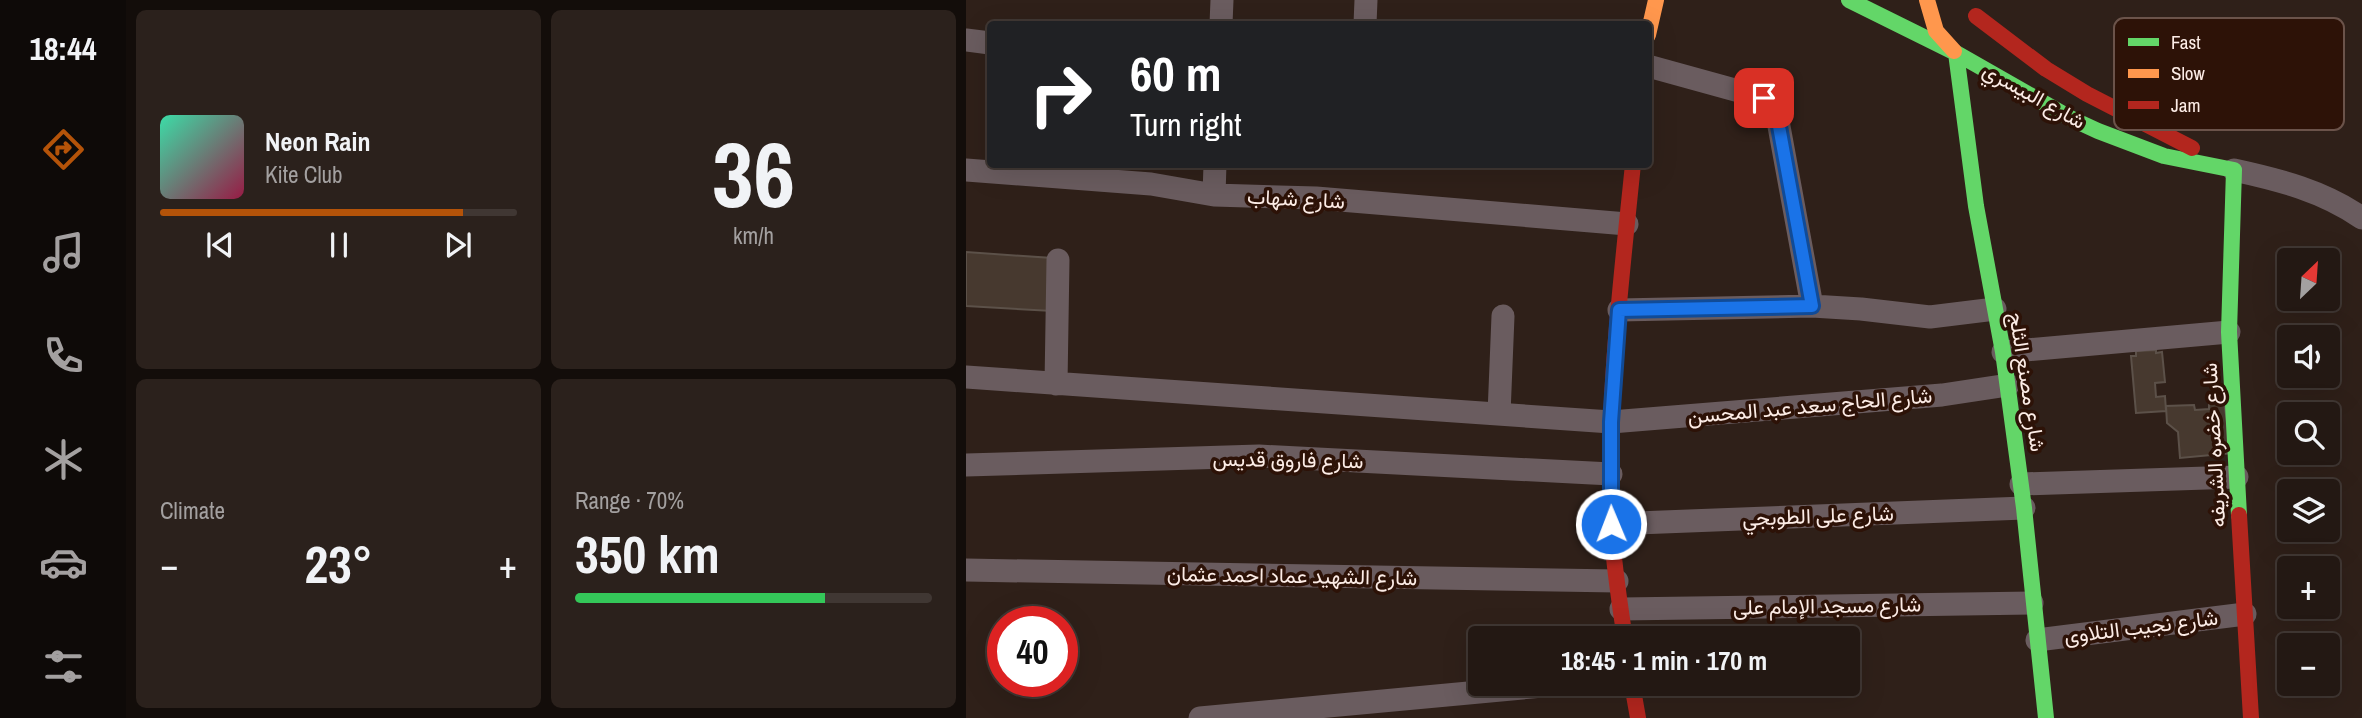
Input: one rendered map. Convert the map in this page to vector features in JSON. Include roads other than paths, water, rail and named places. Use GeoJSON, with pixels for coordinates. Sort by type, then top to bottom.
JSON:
{"type":"FeatureCollection","features":[{"type":"Feature","properties":{"kind":"street"},"geometry":{"type":"LineString","coordinates":[[1221,21],[1222,0]]}},
{"type":"Feature","properties":{"kind":"street"},"geometry":{"type":"LineString","coordinates":[[1365,21],[1366,0]]}},
{"type":"Feature","properties":{"kind":"street"},"geometry":{"type":"LineString","coordinates":[[1651,21],[1656,0]]}},
{"type":"Feature","properties":{"kind":"street","name":"شارع البيسري"},"geometry":{"type":"LineString","coordinates":[[1849,0],[1956,53],[2072,119],[2130,145],[2164,156],[2289,182],[2339,203],[2362,218]]}},
{"type":"Feature","properties":{"kind":"street"},"geometry":{"type":"LineString","coordinates":[[1927,0],[1936,31],[1956,53],[1972,20]]}},
{"type":"Feature","properties":{"kind":"street","name":"شارع البيسري"},"geometry":{"type":"LineString","coordinates":[[1972,20],[2046,69],[2114,108]]}},
{"type":"Feature","properties":{"kind":"street"},"geometry":{"type":"LineString","coordinates":[[966,40],[987,43]]}},
{"type":"Feature","properties":{"kind":"street","name":"شارع مصنع الثلج"},"geometry":{"type":"LineString","coordinates":[[1956,53],[1976,206],[2008,385],[2046,718]]}},
{"type":"Feature","properties":{"kind":"street"},"geometry":{"type":"LineString","coordinates":[[1652,67],[1764,98],[1773,104],[1812,306]]}},
{"type":"Feature","properties":{"kind":"street","name":"شارع البيسري"},"geometry":{"type":"LineString","coordinates":[[2157,130],[2234,170]]}},
{"type":"Feature","properties":{"kind":"street"},"geometry":{"type":"LineString","coordinates":[[1214,195],[1215,168]]}},
{"type":"Feature","properties":{"kind":"street"},"geometry":{"type":"LineString","coordinates":[[1623,626],[1611,524],[1611,422],[1633,168]]}},
{"type":"Feature","properties":{"kind":"street","name":"شارع شهاب"},"geometry":{"type":"LineString","coordinates":[[966,170],[1151,184],[1214,195],[1316,198],[1627,224]]}},
{"type":"Feature","properties":{"kind":"street","name":"شارع خضره الشريفه"},"geometry":{"type":"LineString","coordinates":[[2234,170],[2229,332],[2251,718]]}},
{"type":"Feature","properties":{"kind":"street"},"geometry":{"type":"LineString","coordinates":[[1056,384],[1058,260]]}},
{"type":"Feature","properties":{"kind":"street"},"geometry":{"type":"LineString","coordinates":[[1619,310],[1812,306],[1930,317],[1995,309]]}},
{"type":"Feature","properties":{"kind":"street"},"geometry":{"type":"LineString","coordinates":[[1499,414],[1503,316]]}},
{"type":"Feature","properties":{"kind":"street"},"geometry":{"type":"LineString","coordinates":[[2003,352],[2229,332]]}},
{"type":"Feature","properties":{"kind":"street","name":"شارع الحاج سعد عبد المحسن"},"geometry":{"type":"LineString","coordinates":[[966,377],[1611,422],[1942,395],[2008,385]]}},
{"type":"Feature","properties":{"kind":"street","name":"شارع فاروق قديس"},"geometry":{"type":"LineString","coordinates":[[966,465],[1259,456],[1611,474]]}},
{"type":"Feature","properties":{"kind":"street"},"geometry":{"type":"LineString","coordinates":[[2021,484],[2237,477]]}},
{"type":"Feature","properties":{"kind":"street","name":"شارع على الطوبجي"},"geometry":{"type":"LineString","coordinates":[[1611,524],[2024,508]]}},
{"type":"Feature","properties":{"kind":"street","name":"شارع الشهيد عماد احمد عثمان"},"geometry":{"type":"LineString","coordinates":[[966,570],[1617,581]]}},
{"type":"Feature","properties":{"kind":"street","name":"شارع مسجد الإمام على"},"geometry":{"type":"LineString","coordinates":[[1621,609],[2032,603]]}},
{"type":"Feature","properties":{"kind":"street","name":"شارع نجيب التلاوى"},"geometry":{"type":"LineString","coordinates":[[2037,640],[2245,614]]}},
{"type":"Feature","properties":{"kind":"street"},"geometry":{"type":"LineString","coordinates":[[1200,718],[1468,693]]}},
{"type":"Feature","properties":{"kind":"street"},"geometry":{"type":"LineString","coordinates":[[1634,696],[1638,718]]}}]}
